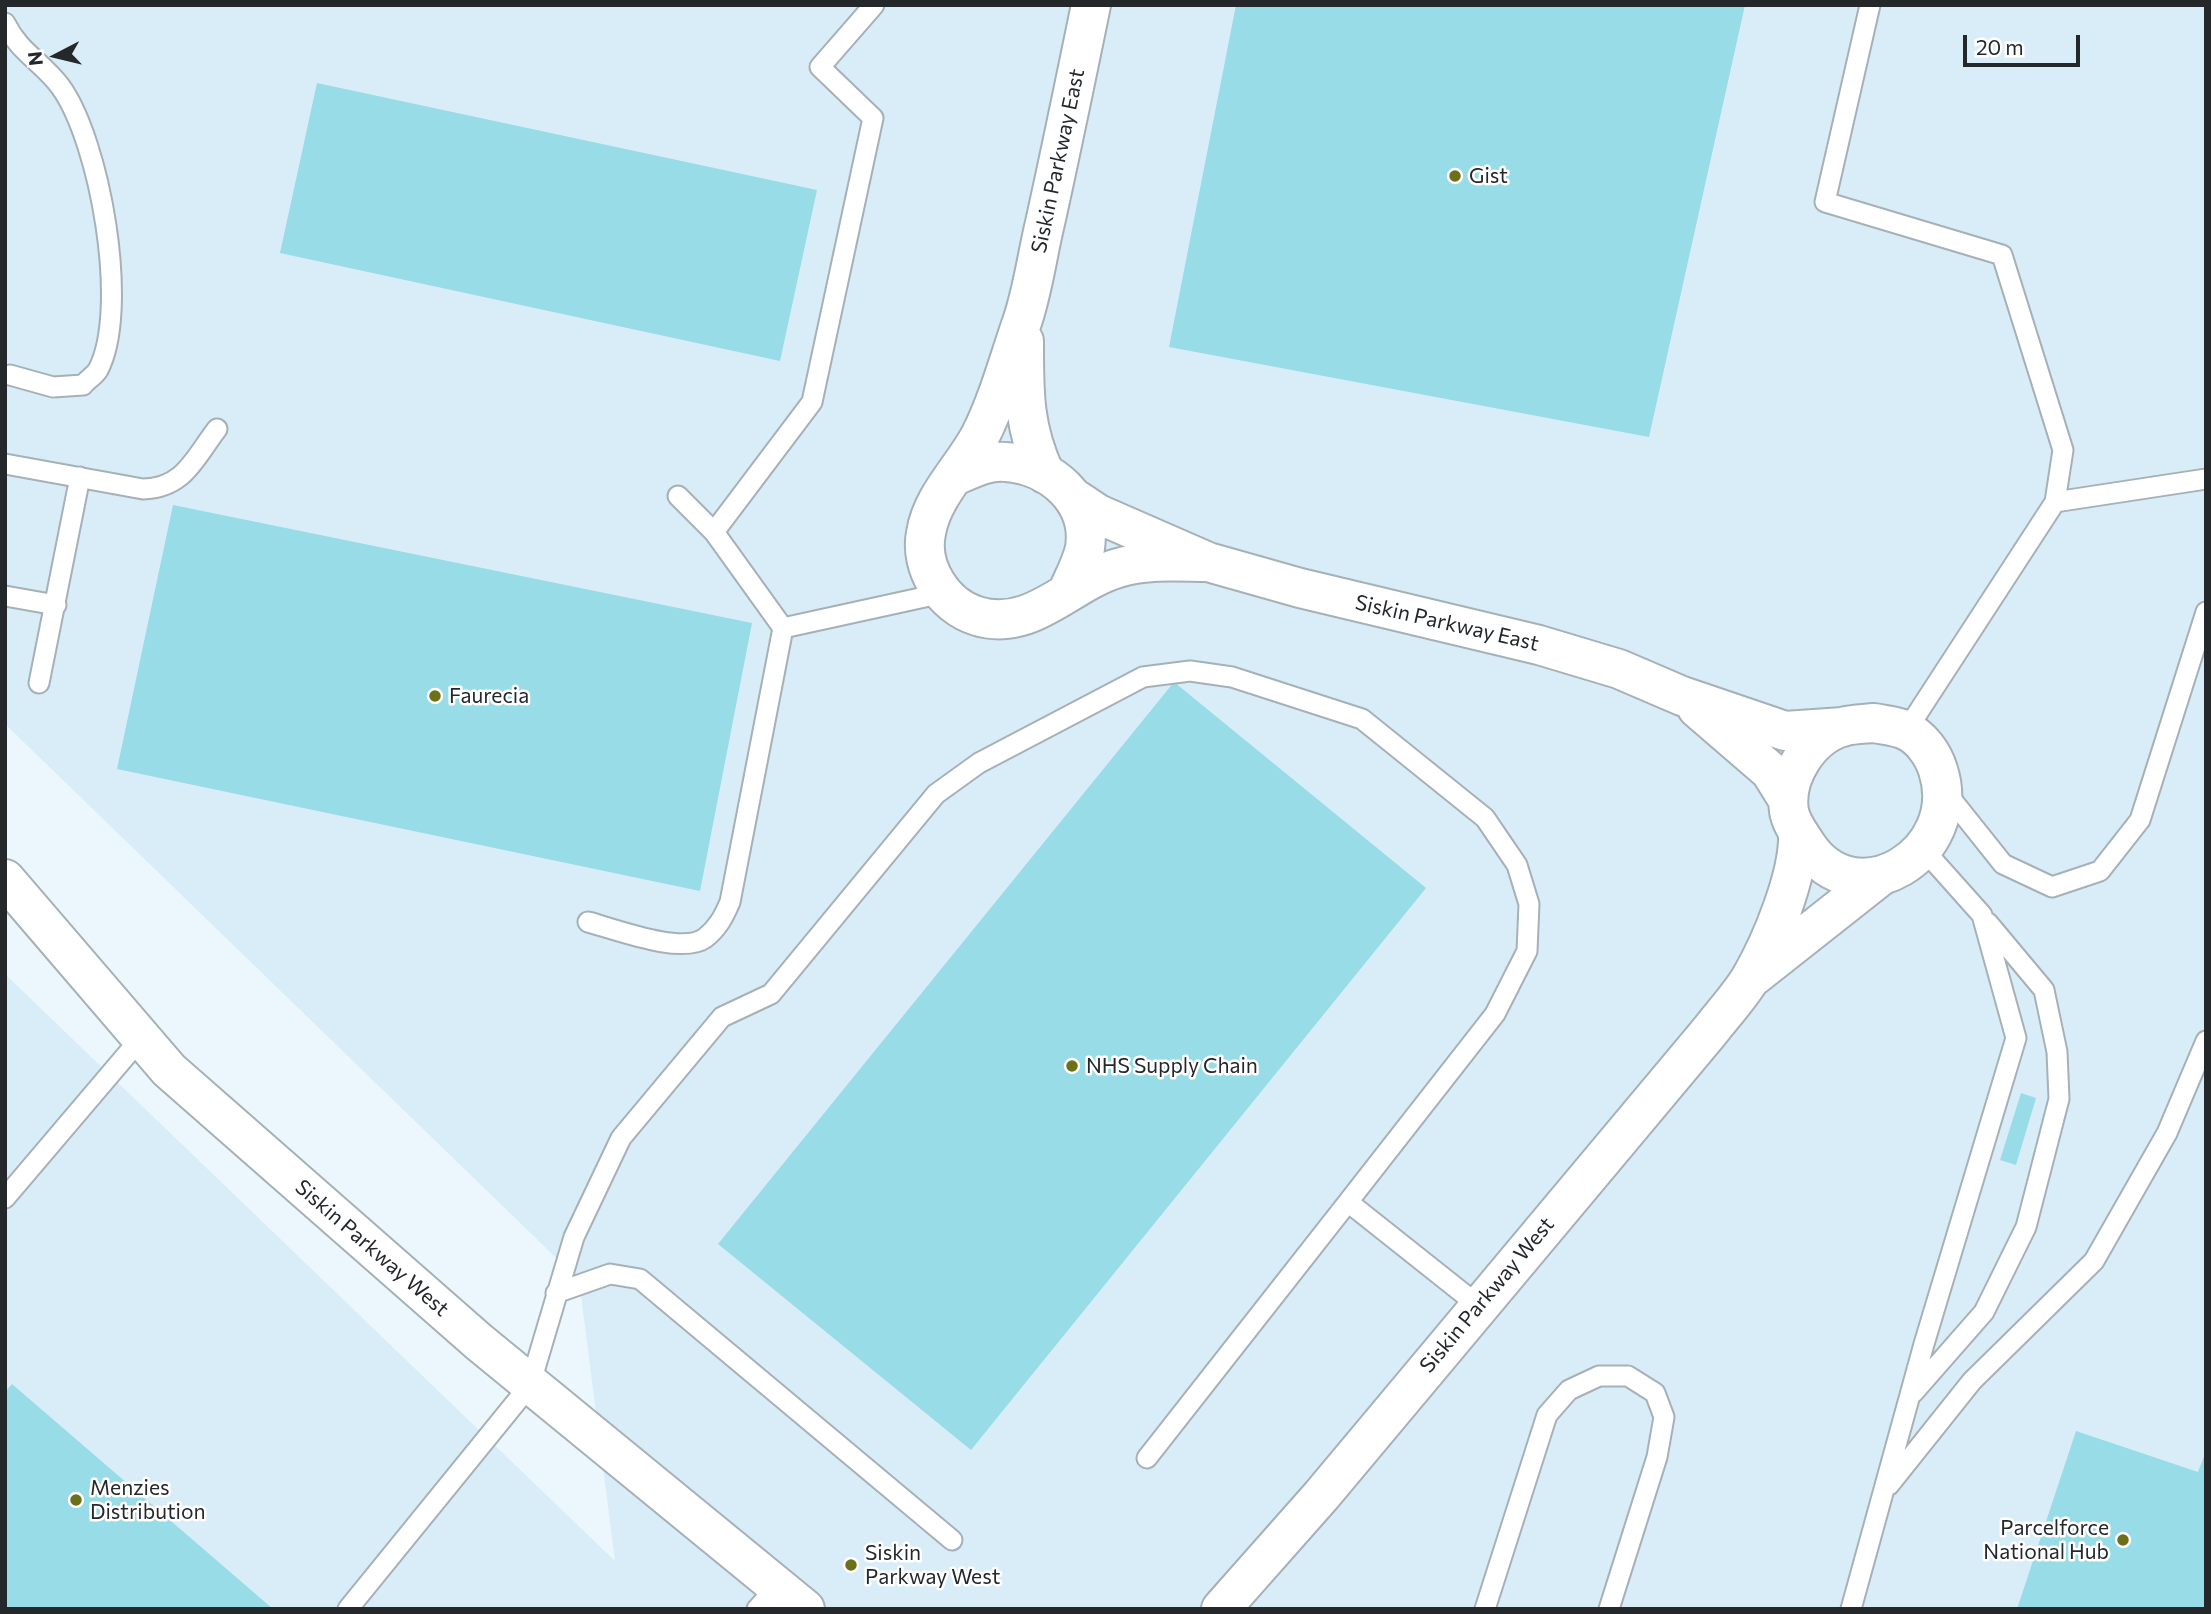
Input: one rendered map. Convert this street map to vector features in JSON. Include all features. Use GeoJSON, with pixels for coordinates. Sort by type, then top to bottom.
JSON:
{"type":"FeatureCollection","features":[{"type":"Feature","properties":{"kind":"street","name":"Siskin Parkway East"},"geometry":{"type":"LineString","coordinates":[[955,477],[981,435],[1023,317],[1087,6]]}},
{"type":"Feature","properties":{"kind":"street","name":"Siskin Parkway East"},"geometry":{"type":"LineString","coordinates":[[1023,317],[1025,402],[1031,444],[1045,474]]}},
{"type":"Feature","properties":{"kind":"street"},"geometry":{"type":"LineString","coordinates":[[1006,461],[1056,480],[1077,500],[1085,522],[1085,547],[1067,593],[1037,612],[1014,619],[994,620],[951,603],[935,582],[926,555],[925,533],[937,502],[955,477],[980,464],[1006,461]]}},
{"type":"Feature","properties":{"kind":"street","name":"Siskin Parkway East"},"geometry":{"type":"LineString","coordinates":[[1077,500],[1098,514],[1208,562],[1300,588],[1539,645],[1619,668],[1682,696],[1785,731],[1843,727]]}},
{"type":"Feature","properties":{"kind":"street","name":"Siskin Parkway East"},"geometry":{"type":"LineString","coordinates":[[1067,593],[1118,568],[1158,562],[1208,562]]}},
{"type":"Feature","properties":{"kind":"street","name":"Siskin Parkway East"},"geometry":{"type":"LineString","coordinates":[[1682,696],[1770,771],[1793,816]]}},
{"type":"Feature","properties":{"kind":"street"},"geometry":{"type":"LineString","coordinates":[[1874,723],[1906,731],[1932,753],[1944,789],[1940,823],[1924,850],[1902,868],[1882,875],[1853,877],[1832,869],[1812,854],[1793,816],[1792,779],[1801,760],[1812,745],[1843,727],[1874,723]]}},
{"type":"Feature","properties":{"kind":"street","name":"Siskin Parkway West"},"geometry":{"type":"LineString","coordinates":[[1221,1609],[1321,1496],[1710,1031],[1750,979],[1790,887],[1799,856],[1793,816]]}},
{"type":"Feature","properties":{"kind":"street","name":"Siskin Parkway West"},"geometry":{"type":"LineString","coordinates":[[1750,979],[1882,875]]}},
{"type":"Feature","properties":{"kind":"street","name":"Siskin Parkway West"},"geometry":{"type":"LineString","coordinates":[[5,879],[169,1070],[780,1601]]}},
{"type":"Feature","properties":{"kind":"lane"},"geometry":{"type":"LineString","coordinates":[[713,532],[812,402],[873,118],[820,67],[874,5]]}},
{"type":"Feature","properties":{"kind":"lane"},"geometry":{"type":"LineString","coordinates":[[1870,5],[1825,202],[2002,255],[2063,450],[2055,502],[1906,731]]}},
{"type":"Feature","properties":{"kind":"lane"},"geometry":{"type":"LineString","coordinates":[[5,23],[14,41],[60,86],[74,110],[96,165],[110,266],[112,319],[98,370],[83,385],[53,387],[10,375]]}},
{"type":"Feature","properties":{"kind":"lane"},"geometry":{"type":"LineString","coordinates":[[5,464],[143,489],[160,488],[177,482],[217,429]]}},
{"type":"Feature","properties":{"kind":"lane"},"geometry":{"type":"LineString","coordinates":[[39,682],[80,477]]}},
{"type":"Feature","properties":{"kind":"lane"},"geometry":{"type":"LineString","coordinates":[[2055,502],[2206,478]]}},
{"type":"Feature","properties":{"kind":"lane"},"geometry":{"type":"LineString","coordinates":[[588,922],[684,945],[704,940],[721,923],[730,902],[783,628],[713,532],[678,496]]}},
{"type":"Feature","properties":{"kind":"lane"},"geometry":{"type":"LineString","coordinates":[[783,628],[943,593]]}},
{"type":"Feature","properties":{"kind":"lane"},"geometry":{"type":"LineString","coordinates":[[5,596],[56,605]]}},
{"type":"Feature","properties":{"kind":"lane"},"geometry":{"type":"LineString","coordinates":[[1944,789],[2003,864],[2052,887],[2100,871],[2140,820],[2206,612]]}},
{"type":"Feature","properties":{"kind":"lane"},"geometry":{"type":"LineString","coordinates":[[348,1609],[530,1385],[574,1237],[621,1138],[722,1017],[771,994],[936,794],[979,763],[1143,677],[1189,671],[1233,677],[1362,719],[1485,818],[1517,865],[1530,904],[1527,951],[1495,1014],[1147,1458]]}},
{"type":"Feature","properties":{"kind":"lane"},"geometry":{"type":"LineString","coordinates":[[1910,1396],[1984,1312],[2026,1227],[2059,1099],[2057,1052],[2044,990],[1924,850]]}},
{"type":"Feature","properties":{"kind":"lane"},"geometry":{"type":"LineString","coordinates":[[1851,1609],[1910,1396],[2016,1038],[1982,915]]}},
{"type":"Feature","properties":{"kind":"lane"},"geometry":{"type":"LineString","coordinates":[[5,1198],[141,1038]]}},
{"type":"Feature","properties":{"kind":"lane"},"geometry":{"type":"LineString","coordinates":[[1884,1492],[1972,1381],[2094,1261],[2167,1133],[2206,1041]]}},
{"type":"Feature","properties":{"kind":"lane"},"geometry":{"type":"LineString","coordinates":[[1348,1202],[1479,1306]]}},
{"type":"Feature","properties":{"kind":"lane"},"geometry":{"type":"LineString","coordinates":[[556,1293],[610,1274],[640,1279],[952,1540]]}},
{"type":"Feature","properties":{"kind":"lane"},"geometry":{"type":"LineString","coordinates":[[1485,1609],[1547,1415],[1569,1390],[1599,1376],[1628,1376],[1655,1393],[1664,1417],[1657,1457],[1609,1609]]}},
{"type":"Feature","properties":{"kind":"shaded area"},"geometry":{"type":"Polygon","coordinates":[[[5,5],[2206,5],[2206,1609],[5,1609],[5,974],[615,1561],[579,1280],[5,724],[5,5]]]}},
{"type":"Feature","properties":{"kind":"building","name":"Gist"},"geometry":{"type":"Polygon","coordinates":[[[1236,5],[1745,5],[1649,437],[1169,347],[1236,5]]]}},
{"type":"Feature","properties":{"kind":"building"},"geometry":{"type":"Polygon","coordinates":[[[317,83],[817,190],[780,361],[280,253],[317,83]]]}},
{"type":"Feature","properties":{"kind":"building","name":"Faurecia"},"geometry":{"type":"Polygon","coordinates":[[[173,505],[752,623],[700,891],[117,769],[173,505]]]}},
{"type":"Feature","properties":{"kind":"building","name":"NHS Supply Chain"},"geometry":{"type":"Polygon","coordinates":[[[1174,682],[1426,888],[971,1450],[718,1244],[1174,682]]]}},
{"type":"Feature","properties":{"kind":"building"},"geometry":{"type":"Polygon","coordinates":[[[2021,1093],[2036,1098],[2016,1165],[2000,1160],[2021,1093]]]}},
{"type":"Feature","properties":{"kind":"building","name":"Menzies Distribution"},"geometry":{"type":"Polygon","coordinates":[[[12,1384],[273,1609],[5,1609],[5,1392],[12,1384]]]}},
{"type":"Feature","properties":{"kind":"building","name":"Parcelforce National Hub"},"geometry":{"type":"Polygon","coordinates":[[[2076,1431],[2198,1472],[2206,1451],[2206,1609],[2017,1609],[2076,1431]]]}},
{"type":"Feature","properties":{"kind":"place","name":"Gist"},"geometry":{"type":"Point","coordinates":[1455,176]}},
{"type":"Feature","properties":{"kind":"place","name":"Faurecia"},"geometry":{"type":"Point","coordinates":[435,696]}},
{"type":"Feature","properties":{"kind":"place","name":"NHS Supply Chain"},"geometry":{"type":"Point","coordinates":[1072,1066]}},
{"type":"Feature","properties":{"kind":"place","name":"Menzies Distribution"},"geometry":{"type":"Point","coordinates":[76,1500]}},
{"type":"Feature","properties":{"kind":"place","name":"Parcelforce National Hub"},"geometry":{"type":"Point","coordinates":[2123,1540]}},
{"type":"Feature","properties":{"kind":"place","name":"Siskin Parkway West"},"geometry":{"type":"Point","coordinates":[851,1565]}}]}
